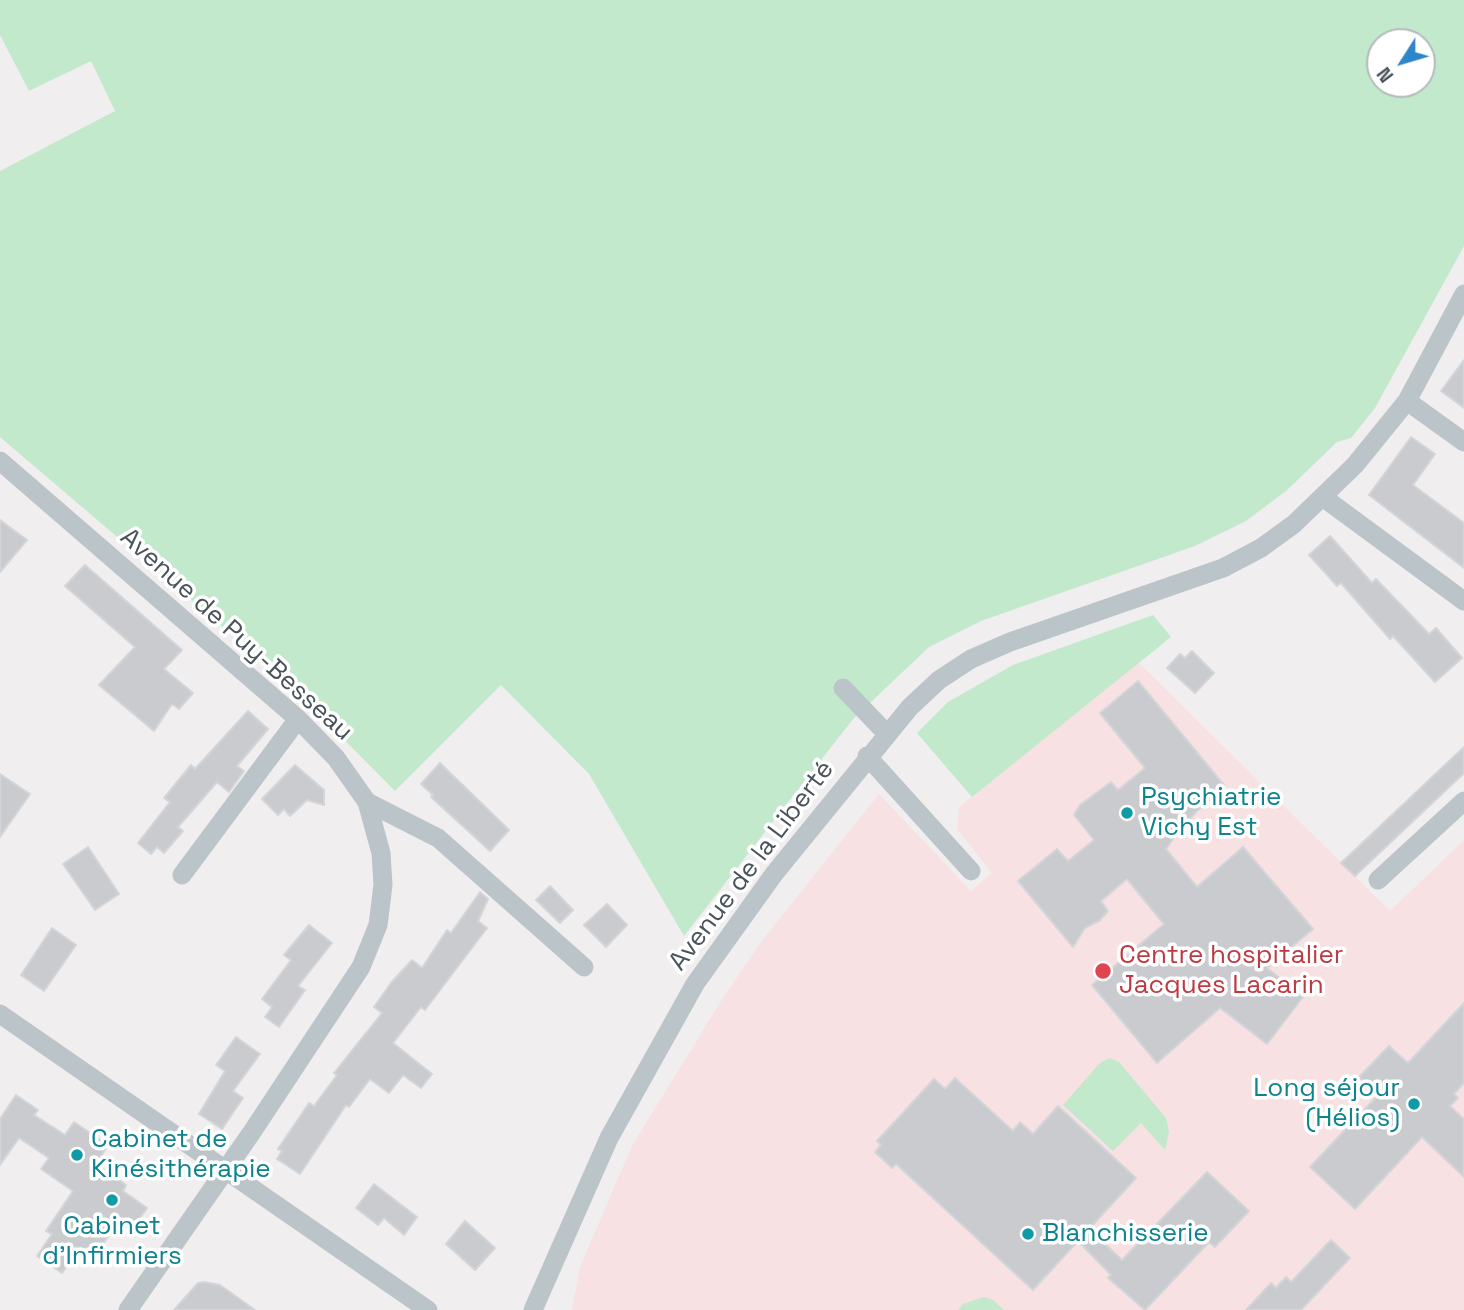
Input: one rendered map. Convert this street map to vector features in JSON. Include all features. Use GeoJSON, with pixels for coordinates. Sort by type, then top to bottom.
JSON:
{"type":"FeatureCollection","features":[{"type":"Feature","properties":{"kind":"street","name":"Avenue de la Liberté"},"geometry":{"type":"LineString","coordinates":[[533,1310],[609,1138],[695,984],[754,899],[887,734],[939,680],[971,659],[1010,642],[1223,568],[1261,548],[1324,498],[1377,442],[1407,401],[1464,294]]}},
{"type":"Feature","properties":{"kind":"street"},"geometry":{"type":"LineString","coordinates":[[1407,401],[1464,442]]}},
{"type":"Feature","properties":{"kind":"street","name":"Avenue de Puy-Besseau"},"geometry":{"type":"LineString","coordinates":[[0,461],[298,719],[336,758],[367,802],[381,853],[383,885],[378,925],[361,967],[334,1012],[128,1310]]}},
{"type":"Feature","properties":{"kind":"street"},"geometry":{"type":"LineString","coordinates":[[1324,498],[1464,601]]}},
{"type":"Feature","properties":{"kind":"street"},"geometry":{"type":"LineString","coordinates":[[843,688],[887,734]]}},
{"type":"Feature","properties":{"kind":"street"},"geometry":{"type":"LineString","coordinates":[[182,875],[298,719]]}},
{"type":"Feature","properties":{"kind":"street"},"geometry":{"type":"LineString","coordinates":[[867,757],[971,870]]}},
{"type":"Feature","properties":{"kind":"street"},"geometry":{"type":"LineString","coordinates":[[1378,880],[1464,801]]}},
{"type":"Feature","properties":{"kind":"street"},"geometry":{"type":"LineString","coordinates":[[367,802],[438,838],[584,967]]}},
{"type":"Feature","properties":{"kind":"street"},"geometry":{"type":"LineString","coordinates":[[0,1014],[428,1310]]}},
{"type":"Feature","properties":{"kind":"shaded area","name":"Centre hospitalier Jacques Lacarin"},"geometry":{"type":"Polygon","coordinates":[[[1138,662],[1390,911],[1464,840],[1464,1310],[572,1310],[580,1267],[632,1146],[721,1001],[761,942],[879,794],[971,891],[992,873],[957,829],[959,807],[1138,662]]]}},
{"type":"Feature","properties":{"kind":"green space"},"geometry":{"type":"Polygon","coordinates":[[[0,0],[1464,0],[1464,246],[1375,408],[1351,438],[1337,442],[1286,491],[1246,521],[1195,546],[981,621],[929,647],[853,719],[684,936],[589,774],[501,685],[395,791],[286,681],[0,437],[0,171],[115,111],[91,61],[29,91],[0,35],[0,0]]]}},
{"type":"Feature","properties":{"kind":"green space"},"geometry":{"type":"Polygon","coordinates":[[[1153,615],[1171,637],[972,797],[917,733],[948,702],[1013,665],[1153,615]]]}},
{"type":"Feature","properties":{"kind":"green space"},"geometry":{"type":"Polygon","coordinates":[[[1109,1058],[1119,1062],[1166,1118],[1169,1132],[1165,1150],[1141,1123],[1113,1151],[1063,1105],[1099,1064],[1109,1058]]]}},
{"type":"Feature","properties":{"kind":"green space"},"geometry":{"type":"Polygon","coordinates":[[[984,1297],[993,1300],[1004,1310],[958,1310],[963,1304],[984,1297]]]}},
{"type":"Feature","properties":{"kind":"building"},"geometry":{"type":"Polygon","coordinates":[[[1464,360],[1464,408],[1441,391],[1464,360]]]}},
{"type":"Feature","properties":{"kind":"building"},"geometry":{"type":"Polygon","coordinates":[[[1411,437],[1435,454],[1413,485],[1464,523],[1464,568],[1369,495],[1411,437]]]}},
{"type":"Feature","properties":{"kind":"building"},"geometry":{"type":"Polygon","coordinates":[[[0,520],[27,540],[0,572],[0,520]]]}},
{"type":"Feature","properties":{"kind":"building"},"geometry":{"type":"Polygon","coordinates":[[[1330,536],[1372,583],[1376,579],[1429,634],[1436,628],[1462,658],[1435,682],[1393,636],[1390,639],[1341,583],[1337,586],[1309,555],[1330,536]]]}},
{"type":"Feature","properties":{"kind":"building"},"geometry":{"type":"Polygon","coordinates":[[[85,565],[182,650],[164,669],[193,693],[179,709],[172,704],[154,731],[99,685],[135,647],[65,586],[85,565]]]}},
{"type":"Feature","properties":{"kind":"building"},"geometry":{"type":"Polygon","coordinates":[[[1192,651],[1214,673],[1195,693],[1167,668],[1180,654],[1185,658],[1192,651]]]}},
{"type":"Feature","properties":{"kind":"building"},"geometry":{"type":"Polygon","coordinates":[[[1138,681],[1224,785],[1217,796],[1197,811],[1166,849],[1197,887],[1243,847],[1313,929],[1267,968],[1303,997],[1267,1044],[1220,1008],[1157,1063],[1092,985],[1164,924],[1127,879],[1101,901],[1108,911],[1099,921],[1085,928],[1073,947],[1018,881],[1057,849],[1068,861],[1094,840],[1074,815],[1080,805],[1111,782],[1118,790],[1145,768],[1100,713],[1138,681]]]}},
{"type":"Feature","properties":{"kind":"building"},"geometry":{"type":"Polygon","coordinates":[[[248,711],[268,729],[237,766],[244,771],[229,792],[217,782],[178,827],[183,831],[164,853],[157,847],[151,854],[138,843],[170,802],[164,798],[191,765],[195,769],[248,711]]]}},
{"type":"Feature","properties":{"kind":"building"},"geometry":{"type":"Polygon","coordinates":[[[1464,747],[1464,773],[1355,876],[1341,863],[1464,747]]]}},
{"type":"Feature","properties":{"kind":"building"},"geometry":{"type":"Polygon","coordinates":[[[440,763],[509,830],[490,851],[431,797],[433,795],[421,784],[440,763]]]}},
{"type":"Feature","properties":{"kind":"building"},"geometry":{"type":"Polygon","coordinates":[[[295,765],[324,790],[324,805],[307,800],[290,816],[284,809],[278,815],[262,799],[295,765]]]}},
{"type":"Feature","properties":{"kind":"building"},"geometry":{"type":"Polygon","coordinates":[[[0,774],[30,794],[0,837],[0,774]]]}},
{"type":"Feature","properties":{"kind":"building"},"geometry":{"type":"Polygon","coordinates":[[[88,847],[119,894],[95,910],[63,864],[88,847]]]}},
{"type":"Feature","properties":{"kind":"building"},"geometry":{"type":"Polygon","coordinates":[[[550,886],[573,910],[560,923],[536,900],[550,886]]]}},
{"type":"Feature","properties":{"kind":"building"},"geometry":{"type":"Polygon","coordinates":[[[480,892],[488,899],[478,921],[487,928],[425,1010],[421,1007],[393,1043],[432,1074],[421,1088],[403,1075],[389,1093],[370,1079],[349,1107],[346,1105],[300,1174],[277,1159],[282,1151],[278,1149],[309,1103],[314,1106],[337,1075],[334,1073],[382,1013],[374,1007],[391,983],[412,960],[422,968],[447,930],[451,933],[480,892]]]}},
{"type":"Feature","properties":{"kind":"building"},"geometry":{"type":"Polygon","coordinates":[[[607,904],[627,925],[606,947],[584,925],[607,904]]]}},
{"type":"Feature","properties":{"kind":"building"},"geometry":{"type":"Polygon","coordinates":[[[309,925],[332,943],[298,986],[305,990],[279,1027],[265,1017],[272,1007],[262,999],[291,960],[284,955],[309,925]]]}},
{"type":"Feature","properties":{"kind":"building"},"geometry":{"type":"Polygon","coordinates":[[[52,928],[76,945],[44,991],[21,975],[52,928]]]}},
{"type":"Feature","properties":{"kind":"building","name":"Long séjour (Hélios)"},"geometry":{"type":"Polygon","coordinates":[[[1464,1003],[1464,1083],[1454,1094],[1458,1098],[1450,1106],[1464,1119],[1464,1177],[1422,1137],[1355,1209],[1310,1167],[1378,1095],[1359,1077],[1389,1046],[1408,1063],[1464,1003]]]}},
{"type":"Feature","properties":{"kind":"building"},"geometry":{"type":"Polygon","coordinates":[[[236,1037],[260,1054],[233,1091],[243,1098],[222,1129],[199,1114],[225,1071],[216,1065],[236,1037]]]}},
{"type":"Feature","properties":{"kind":"building","name":"Blanchisserie"},"geometry":{"type":"Polygon","coordinates":[[[955,1078],[1013,1131],[1020,1122],[1033,1134],[1058,1106],[1136,1178],[1089,1229],[1122,1260],[1207,1172],[1249,1211],[1215,1247],[1209,1242],[1145,1310],[1108,1278],[1111,1275],[1078,1241],[1033,1290],[896,1164],[892,1168],[875,1152],[881,1145],[877,1141],[934,1079],[945,1089],[955,1078]]]}},
{"type":"Feature","properties":{"kind":"building"},"geometry":{"type":"Polygon","coordinates":[[[16,1095],[38,1110],[34,1115],[65,1135],[74,1122],[108,1145],[96,1164],[126,1185],[123,1191],[147,1208],[131,1231],[118,1222],[94,1257],[80,1247],[62,1273],[37,1256],[52,1234],[46,1231],[73,1191],[41,1169],[49,1158],[19,1138],[0,1165],[0,1119],[16,1095]]]}},
{"type":"Feature","properties":{"kind":"building"},"geometry":{"type":"Polygon","coordinates":[[[374,1184],[417,1217],[404,1235],[384,1218],[378,1225],[356,1208],[374,1184]]]}},
{"type":"Feature","properties":{"kind":"building"},"geometry":{"type":"Polygon","coordinates":[[[465,1221],[495,1248],[475,1270],[446,1244],[465,1221]]]}},
{"type":"Feature","properties":{"kind":"building"},"geometry":{"type":"Polygon","coordinates":[[[1331,1240],[1350,1258],[1301,1310],[1246,1310],[1271,1283],[1276,1288],[1286,1277],[1291,1282],[1331,1240]]]}},
{"type":"Feature","properties":{"kind":"building"},"geometry":{"type":"Polygon","coordinates":[[[198,1283],[220,1285],[255,1310],[174,1310],[198,1283]]]}},
{"type":"Feature","properties":{"kind":"place","name":"Psychiatrie Vichy Est"},"geometry":{"type":"Point","coordinates":[1127,813]}},
{"type":"Feature","properties":{"kind":"place","name":"Centre hospitalier Jacques Lacarin"},"geometry":{"type":"Point","coordinates":[1103,971]}},
{"type":"Feature","properties":{"kind":"place","name":"Long séjour (Hélios)"},"geometry":{"type":"Point","coordinates":[1414,1104]}},
{"type":"Feature","properties":{"kind":"place","name":"Cabinet de Kinésithérapie"},"geometry":{"type":"Point","coordinates":[77,1155]}},
{"type":"Feature","properties":{"kind":"place","name":"Cabinet d'Infirmiers"},"geometry":{"type":"Point","coordinates":[112,1200]}},
{"type":"Feature","properties":{"kind":"place","name":"Blanchisserie"},"geometry":{"type":"Point","coordinates":[1028,1234]}}]}
